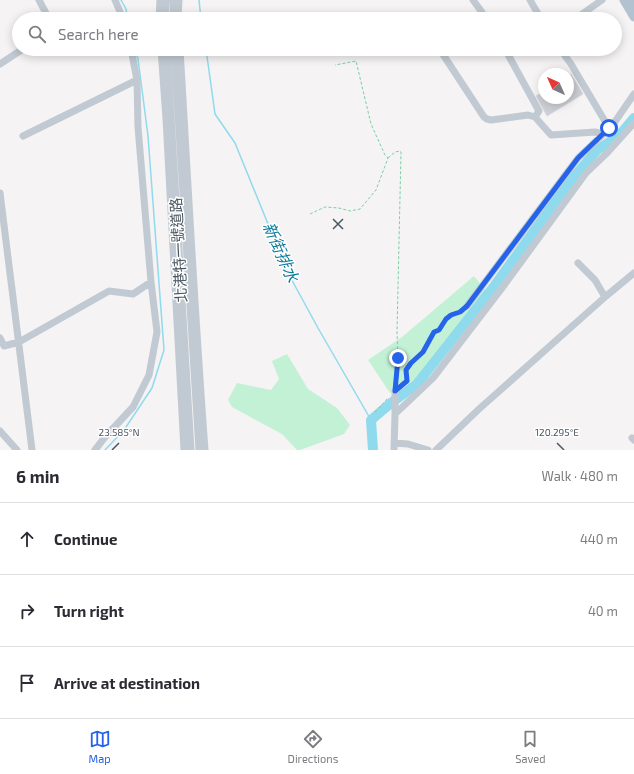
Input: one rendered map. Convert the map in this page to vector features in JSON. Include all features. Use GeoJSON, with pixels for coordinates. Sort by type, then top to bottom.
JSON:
{"type":"FeatureCollection","features":[{"type":"Feature","properties":{"kind":"main road"},"geometry":{"type":"LineString","coordinates":[[624,0],[634,17]]}},
{"type":"Feature","properties":{"kind":"main road"},"geometry":{"type":"LineString","coordinates":[[632,0],[634,4]]}},
{"type":"Feature","properties":{"kind":"street"},"geometry":{"type":"LineString","coordinates":[[39,0],[45,12]]}},
{"type":"Feature","properties":{"kind":"street"},"geometry":{"type":"LineString","coordinates":[[115,0],[120,12]]}},
{"type":"Feature","properties":{"kind":"street"},"geometry":{"type":"LineString","coordinates":[[159,12],[160,0]]}},
{"type":"Feature","properties":{"kind":"street"},"geometry":{"type":"LineString","coordinates":[[165,12],[166,0]]}},
{"type":"Feature","properties":{"kind":"street"},"geometry":{"type":"LineString","coordinates":[[173,0],[173,12]]}},
{"type":"Feature","properties":{"kind":"street"},"geometry":{"type":"LineString","coordinates":[[178,12],[179,0]]}},
{"type":"Feature","properties":{"kind":"street"},"geometry":{"type":"LineString","coordinates":[[473,0],[482,12]]}},
{"type":"Feature","properties":{"kind":"street"},"geometry":{"type":"LineString","coordinates":[[530,0],[535,12]]}},
{"type":"Feature","properties":{"kind":"street"},"geometry":{"type":"LineString","coordinates":[[585,12],[602,0]]}},
{"type":"Feature","properties":{"kind":"street"},"geometry":{"type":"LineString","coordinates":[[0,64],[12,56]]}},
{"type":"Feature","properties":{"kind":"street"},"geometry":{"type":"LineString","coordinates":[[94,450],[133,407],[149,375],[157,332],[151,282],[138,127],[137,80],[132,56]]}},
{"type":"Feature","properties":{"kind":"street","name":"北港特一號道路"},"geometry":{"type":"LineString","coordinates":[[162,56],[184,450]]}},
{"type":"Feature","properties":{"kind":"street","name":"北港特一號道路"},"geometry":{"type":"LineString","coordinates":[[166,56],[191,450]]}},
{"type":"Feature","properties":{"kind":"street","name":"北港特一號道路"},"geometry":{"type":"LineString","coordinates":[[174,56],[199,450]]}},
{"type":"Feature","properties":{"kind":"street","name":"北港特一號道路"},"geometry":{"type":"LineString","coordinates":[[180,56],[205,450]]}},
{"type":"Feature","properties":{"kind":"street"},"geometry":{"type":"LineString","coordinates":[[443,56],[484,117],[487,119],[492,120],[528,116],[535,117],[550,136],[595,132],[603,134]]}},
{"type":"Feature","properties":{"kind":"street"},"geometry":{"type":"LineString","coordinates":[[509,56],[539,111],[535,117]]}},
{"type":"Feature","properties":{"kind":"street"},"geometry":{"type":"LineString","coordinates":[[566,56],[572,64],[609,128]]}},
{"type":"Feature","properties":{"kind":"street"},"geometry":{"type":"LineString","coordinates":[[23,136],[137,80]]}},
{"type":"Feature","properties":{"kind":"street"},"geometry":{"type":"LineString","coordinates":[[467,306],[578,158],[612,126],[634,94]]}},
{"type":"Feature","properties":{"kind":"street"},"geometry":{"type":"LineString","coordinates":[[395,414],[433,378],[505,284],[586,172],[607,153],[634,123]]}},
{"type":"Feature","properties":{"kind":"street"},"geometry":{"type":"LineString","coordinates":[[0,193],[32,450]]}},
{"type":"Feature","properties":{"kind":"street"},"geometry":{"type":"LineString","coordinates":[[578,263],[595,280],[605,297]]}},
{"type":"Feature","properties":{"kind":"street"},"geometry":{"type":"LineString","coordinates":[[436,450],[479,409],[634,273]]}},
{"type":"Feature","properties":{"kind":"street"},"geometry":{"type":"LineString","coordinates":[[0,338],[2,347],[19,342],[109,291],[133,294],[151,282]]}},
{"type":"Feature","properties":{"kind":"street"},"geometry":{"type":"LineString","coordinates":[[395,391],[394,446],[408,444],[428,450]]}},
{"type":"Feature","properties":{"kind":"street"},"geometry":{"type":"LineString","coordinates":[[0,431],[17,450]]}},
{"type":"Feature","properties":{"kind":"path"},"geometry":{"type":"LineString","coordinates":[[335,65],[356,61],[371,124],[385,155],[388,158]]}},
{"type":"Feature","properties":{"kind":"path"},"geometry":{"type":"LineString","coordinates":[[310,214],[325,207],[339,208],[350,211],[360,209],[376,190],[388,158],[395,152],[401,152],[397,332],[398,358],[395,391]]}},
{"type":"Feature","properties":{"kind":"path"},"geometry":{"type":"LineString","coordinates":[[375,412],[407,381],[406,370],[423,352],[434,332],[439,330],[446,319],[451,315],[460,312],[467,306]]}},
{"type":"Feature","properties":{"kind":"green space"},"geometry":{"type":"Polygon","coordinates":[[[474,276],[485,290],[467,317],[416,379],[390,393],[368,360],[402,337],[474,276]]]}},
{"type":"Feature","properties":{"kind":"green space"},"geometry":{"type":"Polygon","coordinates":[[[287,354],[308,389],[337,408],[350,425],[344,434],[297,450],[282,434],[232,407],[228,400],[237,383],[271,390],[279,379],[272,361],[287,354]]]}},
{"type":"Feature","properties":{"kind":"building"},"geometry":{"type":"Polygon","coordinates":[[[574,79],[583,94],[574,100],[574,79]]]}},
{"type":"Feature","properties":{"kind":"building"},"geometry":{"type":"Polygon","coordinates":[[[540,104],[567,104],[547,116],[540,104]]]}},
{"type":"Feature","properties":{"kind":"waterway"},"geometry":{"type":"LineString","coordinates":[[121,0],[127,12]]}},
{"type":"Feature","properties":{"kind":"waterway","name":"新街排水"},"geometry":{"type":"LineString","coordinates":[[199,0],[200,12]]}},
{"type":"Feature","properties":{"kind":"waterway"},"geometry":{"type":"LineString","coordinates":[[105,450],[124,430],[152,388],[164,350],[148,136],[137,56]]}},
{"type":"Feature","properties":{"kind":"waterway","name":"新街排水"},"geometry":{"type":"LineString","coordinates":[[207,56],[215,114],[235,143],[288,273],[371,420]]}},
{"type":"Feature","properties":{"kind":"waterway"},"geometry":{"type":"LineString","coordinates":[[373,450],[371,420],[417,384],[495,285],[569,183],[597,150],[619,136],[634,118]]}},
{"type":"Feature","properties":{"kind":"route"},"geometry":{"type":"LineString","coordinates":[[398,358],[395,391],[407,381],[406,370],[423,352],[434,332],[439,330],[446,319],[451,315],[460,312],[467,306],[578,158],[609,128]]}}]}
